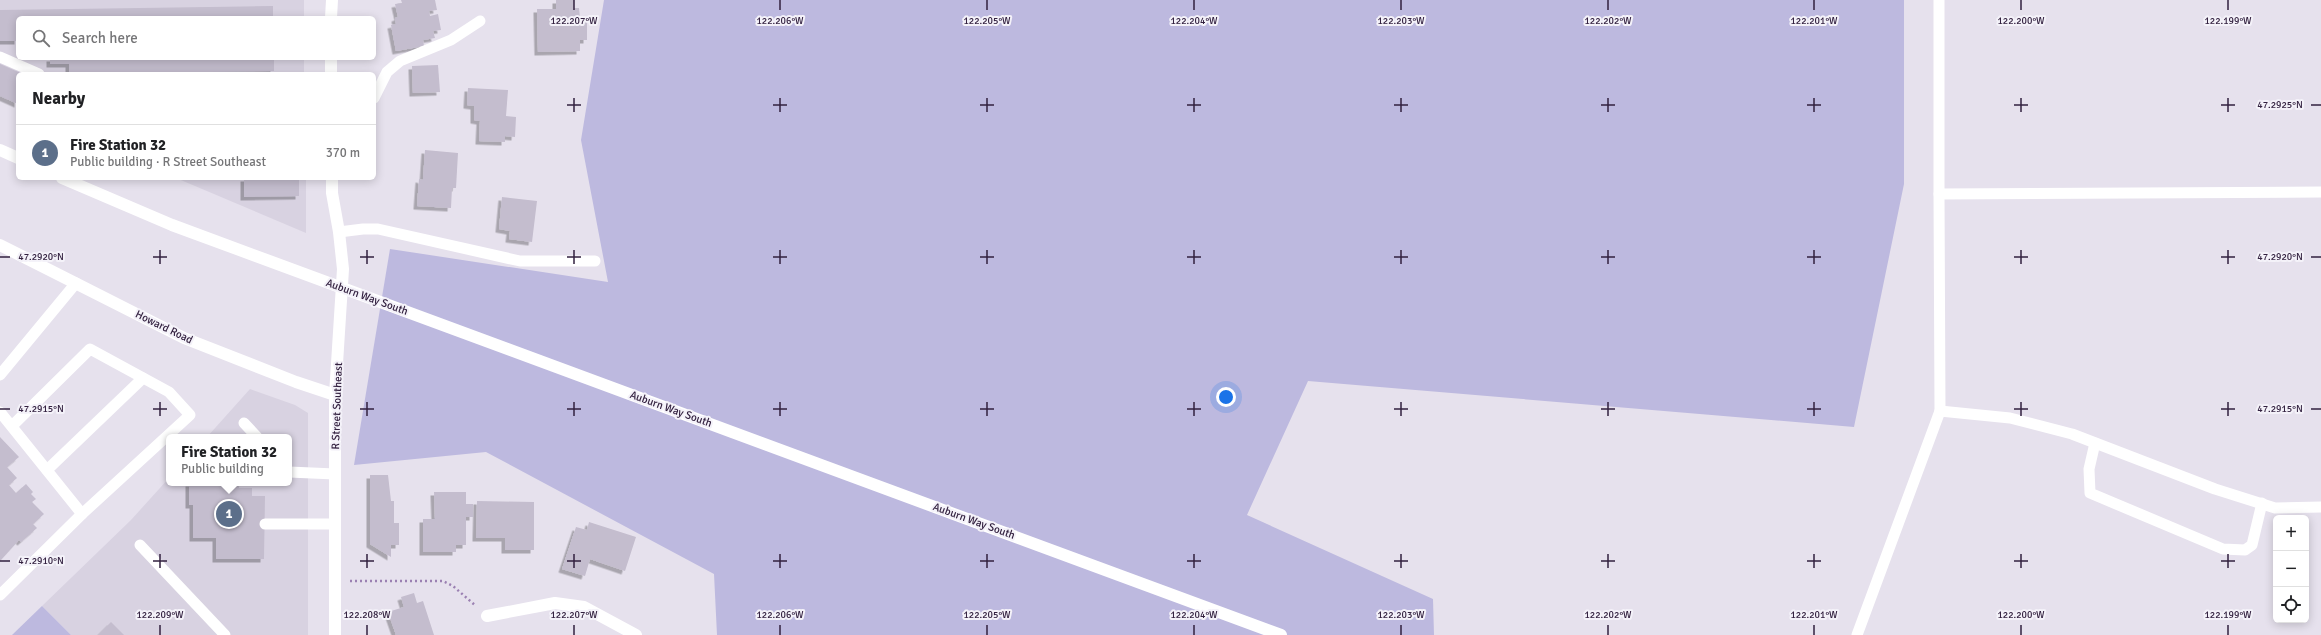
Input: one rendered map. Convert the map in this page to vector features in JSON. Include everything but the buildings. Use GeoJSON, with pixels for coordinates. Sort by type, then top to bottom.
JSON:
{"type":"FeatureCollection","features":[{"type":"Feature","properties":{"kind":"main road"},"geometry":{"type":"LineString","coordinates":[[331,16],[332,0]]}},
{"type":"Feature","properties":{"kind":"main road"},"geometry":{"type":"LineString","coordinates":[[331,60],[331,72]]}},
{"type":"Feature","properties":{"kind":"main road"},"geometry":{"type":"LineString","coordinates":[[0,150],[16,157]]}},
{"type":"Feature","properties":{"kind":"main road","name":"Auburn Way South"},"geometry":{"type":"LineString","coordinates":[[67,180],[172,225],[1281,635]]}},
{"type":"Feature","properties":{"kind":"main road","name":"R Street Southeast"},"geometry":{"type":"LineString","coordinates":[[332,180],[332,193],[340,232],[343,269],[335,395],[335,635]]}},
{"type":"Feature","properties":{"kind":"main road","name":"Howard Road"},"geometry":{"type":"LineString","coordinates":[[0,245],[184,338],[296,382],[335,395]]}},
{"type":"Feature","properties":{"kind":"main road"},"geometry":{"type":"LineString","coordinates":[[487,616],[555,603],[584,607],[636,635]]}},
{"type":"Feature","properties":{"kind":"lane"},"geometry":{"type":"LineString","coordinates":[[1857,635],[1940,411],[1939,0]]}},
{"type":"Feature","properties":{"kind":"lane"},"geometry":{"type":"LineString","coordinates":[[376,94],[387,72],[400,61],[451,40],[480,21]]}},
{"type":"Feature","properties":{"kind":"lane"},"geometry":{"type":"LineString","coordinates":[[0,57],[34,72]]}},
{"type":"Feature","properties":{"kind":"lane"},"geometry":{"type":"LineString","coordinates":[[1939,194],[2321,192]]}},
{"type":"Feature","properties":{"kind":"lane"},"geometry":{"type":"LineString","coordinates":[[340,232],[378,229],[520,262],[595,261]]}},
{"type":"Feature","properties":{"kind":"lane"},"geometry":{"type":"LineString","coordinates":[[0,376],[76,283]]}},
{"type":"Feature","properties":{"kind":"lane"},"geometry":{"type":"LineString","coordinates":[[12,426],[90,349],[169,392],[190,415],[169,434]]}},
{"type":"Feature","properties":{"kind":"lane"},"geometry":{"type":"LineString","coordinates":[[47,470],[144,378]]}},
{"type":"Feature","properties":{"kind":"lane"},"geometry":{"type":"LineString","coordinates":[[1940,411],[2010,418],[2072,434],[2215,489],[2275,508],[2321,507]]}},
{"type":"Feature","properties":{"kind":"lane"},"geometry":{"type":"LineString","coordinates":[[0,412],[82,514]]}},
{"type":"Feature","properties":{"kind":"lane"},"geometry":{"type":"LineString","coordinates":[[244,422],[254,434]]}},
{"type":"Feature","properties":{"kind":"lane"},"geometry":{"type":"LineString","coordinates":[[0,595],[82,514],[166,437]]}},
{"type":"Feature","properties":{"kind":"lane"},"geometry":{"type":"LineString","coordinates":[[2095,443],[2089,469],[2090,493],[2223,549],[2245,550],[2252,545],[2262,503]]}},
{"type":"Feature","properties":{"kind":"lane"},"geometry":{"type":"LineString","coordinates":[[292,472],[335,474]]}},
{"type":"Feature","properties":{"kind":"lane"},"geometry":{"type":"LineString","coordinates":[[265,524],[335,524]]}},
{"type":"Feature","properties":{"kind":"lane"},"geometry":{"type":"LineString","coordinates":[[140,545],[220,633]]}},
{"type":"Feature","properties":{"kind":"path"},"geometry":{"type":"LineString","coordinates":[[335,581],[443,581],[453,586],[487,616]]}},
{"type":"Feature","properties":{"kind":"shaded area"},"geometry":{"type":"Polygon","coordinates":[[[0,0],[304,0],[304,16],[16,16],[16,60],[304,60],[304,72],[16,72],[16,103],[0,96],[0,0]]]}},
{"type":"Feature","properties":{"kind":"shaded area"},"geometry":{"type":"Polygon","coordinates":[[[604,0],[1904,0],[1904,184],[1854,427],[1308,381],[1247,515],[1433,599],[1434,635],[717,635],[714,574],[486,452],[354,465],[390,249],[608,282],[581,140],[604,0]]]}},
{"type":"Feature","properties":{"kind":"shaded area"},"geometry":{"type":"Polygon","coordinates":[[[181,180],[306,180],[306,233],[181,180]]]}},
{"type":"Feature","properties":{"kind":"shaded area"},"geometry":{"type":"Polygon","coordinates":[[[250,389],[295,405],[308,413],[308,635],[71,635],[42,606],[131,520],[166,481],[166,486],[292,486],[292,434],[210,434],[250,389]]]}},
{"type":"Feature","properties":{"kind":"shaded area"},"geometry":{"type":"Polygon","coordinates":[[[42,606],[71,635],[12,635],[42,606]]]}},
{"type":"Feature","properties":{"kind":"place","name":"Fire Station 32"},"geometry":{"type":"Point","coordinates":[229,514]}}]}
